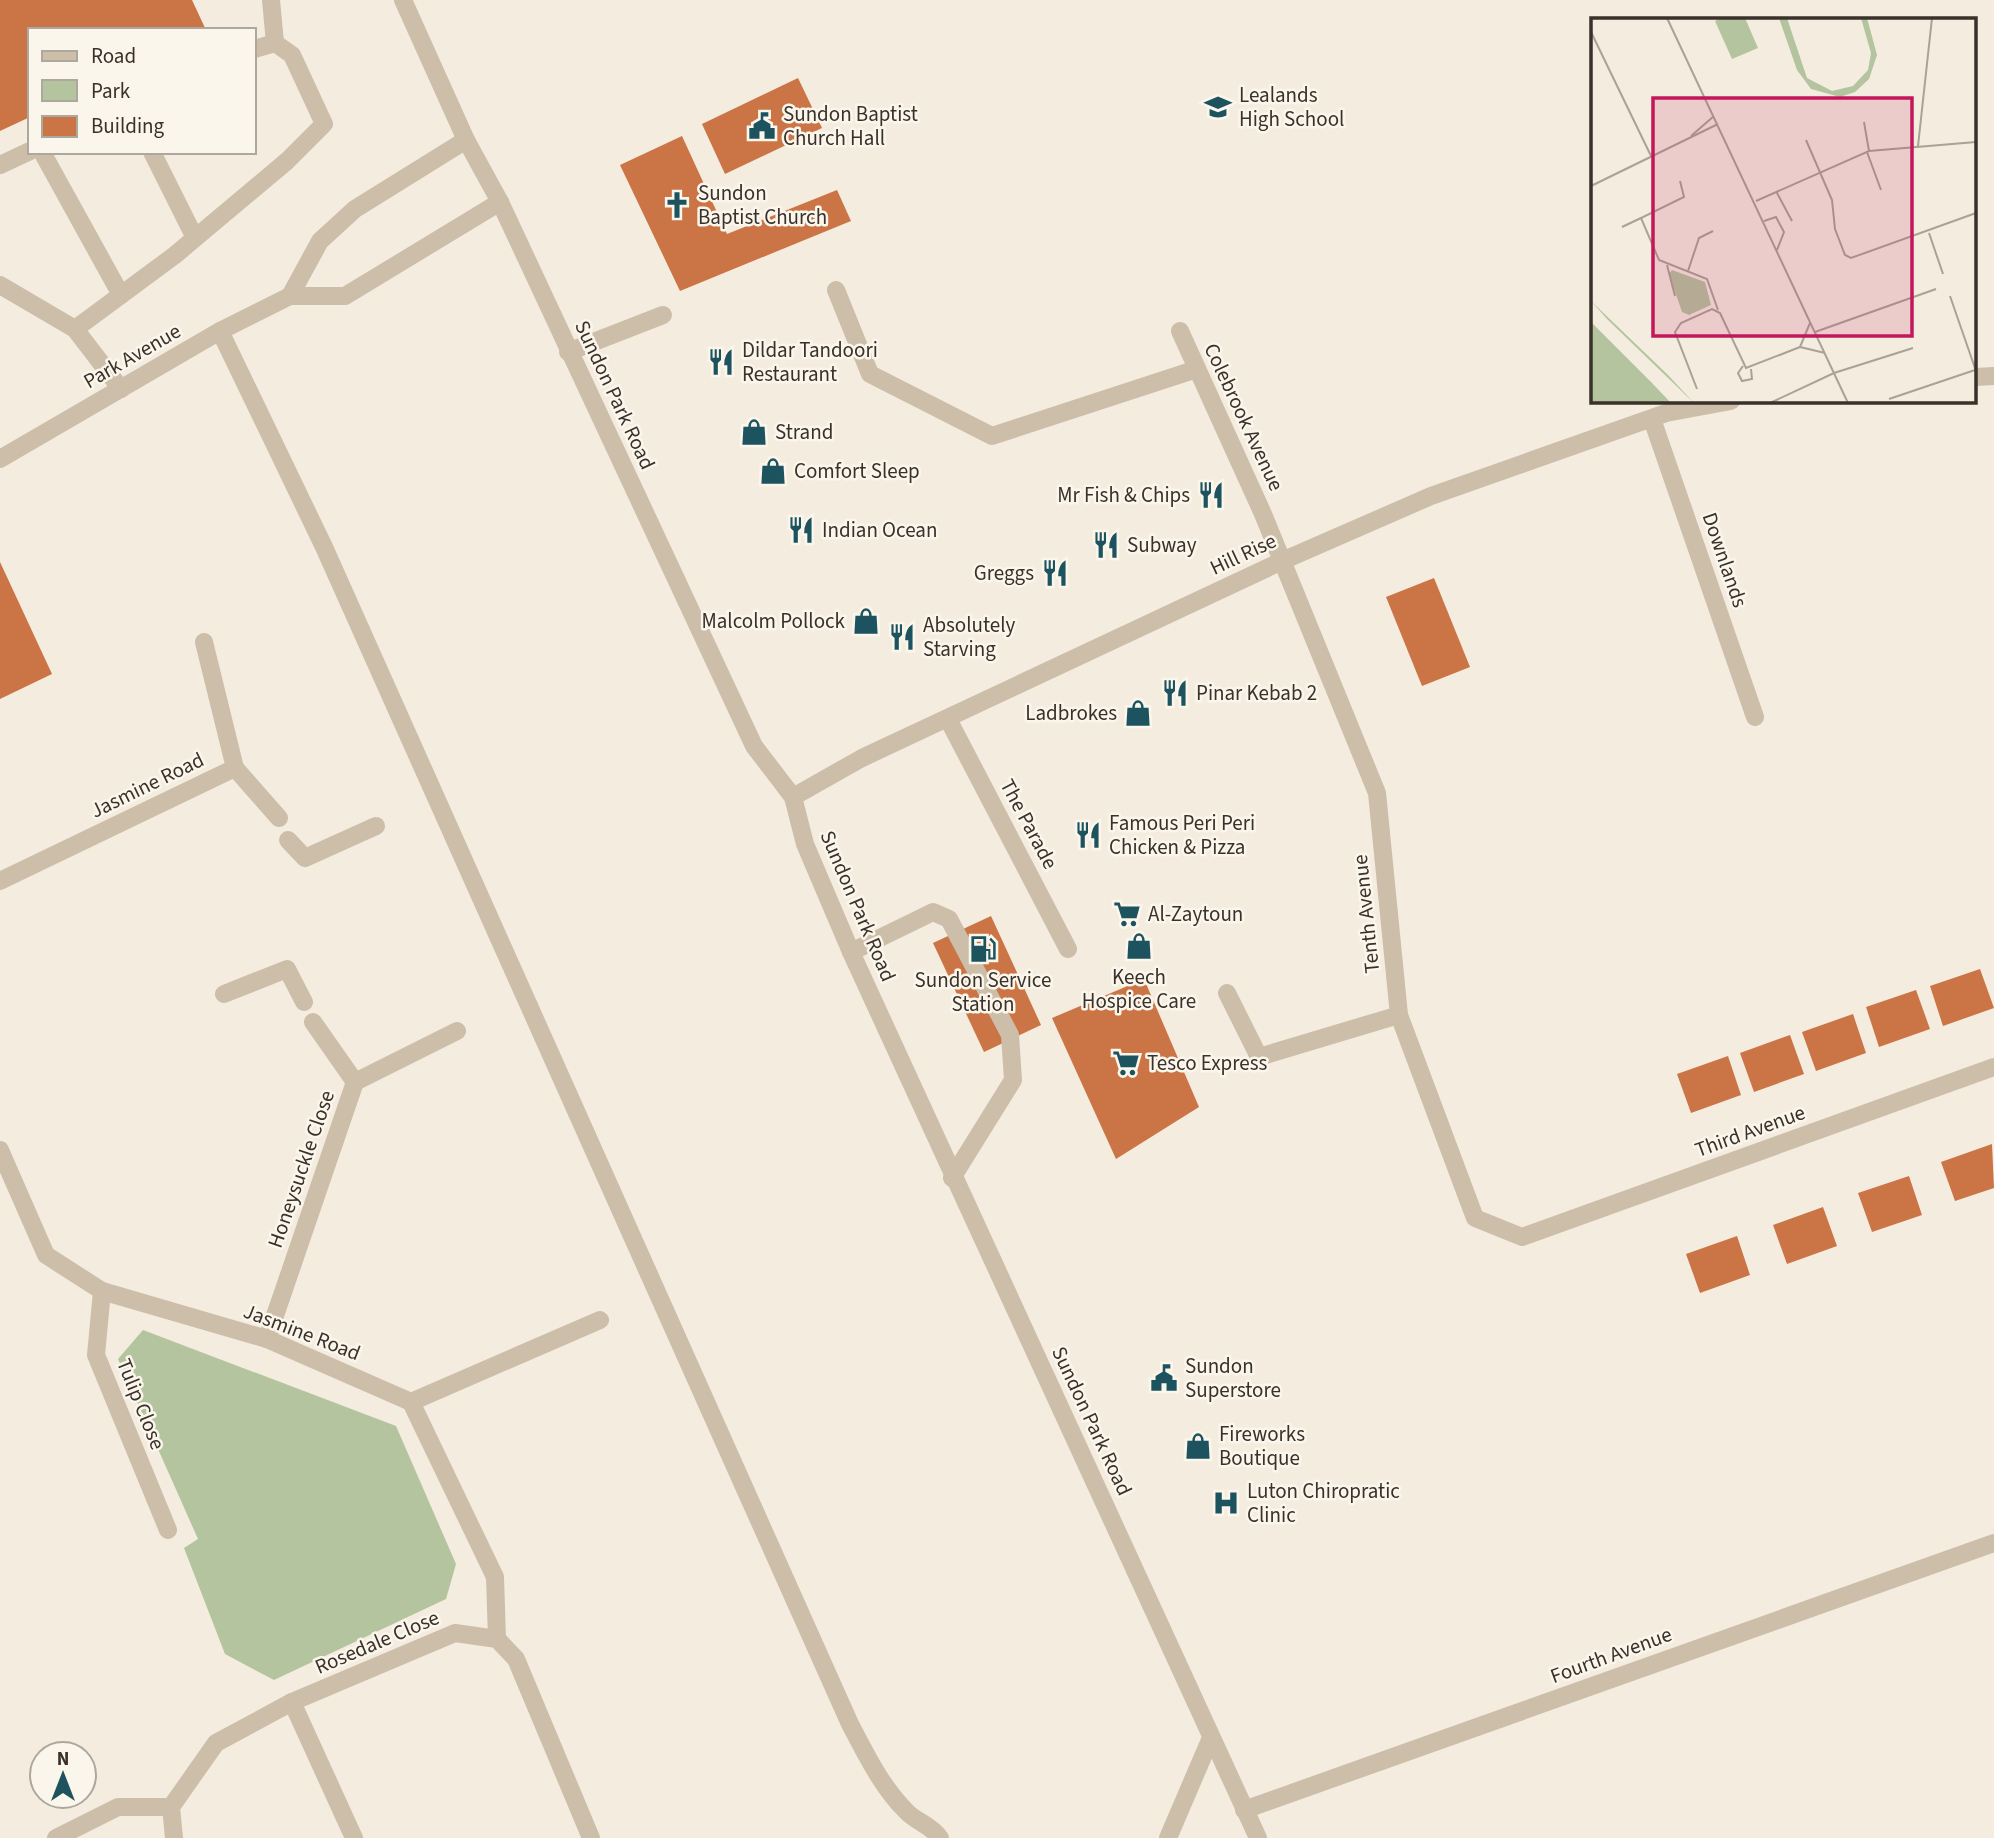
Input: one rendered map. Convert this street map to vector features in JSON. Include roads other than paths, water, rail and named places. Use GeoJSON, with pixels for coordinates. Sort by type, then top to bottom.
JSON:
{"type":"FeatureCollection","features":[{"type":"Feature","properties":{"kind":"street"},"geometry":{"type":"LineString","coordinates":[[75,329],[195,238],[287,162],[324,124],[292,55],[275,43],[271,0]]}},
{"type":"Feature","properties":{"kind":"street","name":"Sundon Park Road"},"geometry":{"type":"LineString","coordinates":[[403,0],[466,140],[500,202],[754,747],[793,797],[805,844],[850,952],[951,1178],[1111,1514],[1210,1740],[1258,1838]]}},
{"type":"Feature","properties":{"kind":"street"},"geometry":{"type":"LineString","coordinates":[[256,48],[275,43]]}},
{"type":"Feature","properties":{"kind":"street"},"geometry":{"type":"LineString","coordinates":[[290,296],[320,241],[355,209],[466,140]]}},
{"type":"Feature","properties":{"kind":"street"},"geometry":{"type":"LineString","coordinates":[[0,165],[28,151]]}},
{"type":"Feature","properties":{"kind":"street"},"geometry":{"type":"LineString","coordinates":[[43,154],[121,295]]}},
{"type":"Feature","properties":{"kind":"street"},"geometry":{"type":"LineString","coordinates":[[153,154],[195,238]]}},
{"type":"Feature","properties":{"kind":"street","name":"Park Avenue"},"geometry":{"type":"LineString","coordinates":[[0,458],[220,331],[290,296],[345,296],[500,202]]}},
{"type":"Feature","properties":{"kind":"street"},"geometry":{"type":"LineString","coordinates":[[0,285],[75,329],[121,389]]}},
{"type":"Feature","properties":{"kind":"street"},"geometry":{"type":"LineString","coordinates":[[836,290],[870,374],[992,436],[1197,369]]}},
{"type":"Feature","properties":{"kind":"street"},"geometry":{"type":"LineString","coordinates":[[568,352],[663,316]]}},
{"type":"Feature","properties":{"kind":"street"},"geometry":{"type":"LineString","coordinates":[[220,331],[324,547],[850,1724],[885,1788],[908,1814],[933,1829],[940,1838]]}},
{"type":"Feature","properties":{"kind":"street","name":"Colebrook Avenue"},"geometry":{"type":"LineString","coordinates":[[1180,331],[1282,561]]}},
{"type":"Feature","properties":{"kind":"street"},"geometry":{"type":"LineString","coordinates":[[1976,377],[1994,376]]}},
{"type":"Feature","properties":{"kind":"street","name":"Hill Rise"},"geometry":{"type":"LineString","coordinates":[[793,797],[862,758],[1282,561],[1432,496],[1661,411],[1724,402]]}},
{"type":"Feature","properties":{"kind":"street","name":"Downlands"},"geometry":{"type":"LineString","coordinates":[[1661,411],[1755,717]]}},
{"type":"Feature","properties":{"kind":"street","name":"Tenth Avenue"},"geometry":{"type":"LineString","coordinates":[[1282,561],[1377,793],[1399,1015],[1475,1218],[1522,1237]]}},
{"type":"Feature","properties":{"kind":"street","name":"Jasmine Road"},"geometry":{"type":"LineString","coordinates":[[0,881],[235,768],[204,642]]}},
{"type":"Feature","properties":{"kind":"street","name":"The Parade"},"geometry":{"type":"LineString","coordinates":[[948,719],[1068,949]]}},
{"type":"Feature","properties":{"kind":"street"},"geometry":{"type":"LineString","coordinates":[[235,768],[279,818]]}},
{"type":"Feature","properties":{"kind":"street"},"geometry":{"type":"LineString","coordinates":[[288,840],[305,858],[376,827]]}},
{"type":"Feature","properties":{"kind":"street"},"geometry":{"type":"LineString","coordinates":[[850,952],[933,912],[949,919],[1010,1035],[1013,1080],[951,1178]]}},
{"type":"Feature","properties":{"kind":"street"},"geometry":{"type":"LineString","coordinates":[[224,994],[287,969],[304,1002]]}},
{"type":"Feature","properties":{"kind":"street"},"geometry":{"type":"LineString","coordinates":[[1227,993],[1259,1057],[1399,1015]]}},
{"type":"Feature","properties":{"kind":"street"},"geometry":{"type":"LineString","coordinates":[[313,1022],[355,1082]]}},
{"type":"Feature","properties":{"kind":"street","name":"Honeysuckle Close"},"geometry":{"type":"LineString","coordinates":[[267,1339],[355,1082],[457,1031]]}},
{"type":"Feature","properties":{"kind":"street","name":"Third Avenue"},"geometry":{"type":"LineString","coordinates":[[1522,1237],[1994,1067]]}},
{"type":"Feature","properties":{"kind":"street","name":"Jasmine Road"},"geometry":{"type":"LineString","coordinates":[[0,1150],[46,1255],[102,1291],[267,1339],[411,1402]]}},
{"type":"Feature","properties":{"kind":"street","name":"Tulip Close"},"geometry":{"type":"LineString","coordinates":[[102,1291],[96,1355],[168,1530]]}},
{"type":"Feature","properties":{"kind":"street"},"geometry":{"type":"LineString","coordinates":[[591,1838],[516,1659],[497,1639],[495,1577],[411,1402],[600,1320]]}},
{"type":"Feature","properties":{"kind":"street","name":"Fourth Avenue"},"geometry":{"type":"LineString","coordinates":[[1244,1810],[1994,1543]]}},
{"type":"Feature","properties":{"kind":"street","name":"Rosedale Close"},"geometry":{"type":"LineString","coordinates":[[171,1808],[216,1743],[292,1702],[455,1633],[497,1639]]}},
{"type":"Feature","properties":{"kind":"street"},"geometry":{"type":"LineString","coordinates":[[292,1702],[354,1838]]}},
{"type":"Feature","properties":{"kind":"street"},"geometry":{"type":"LineString","coordinates":[[1168,1838],[1210,1740]]}},
{"type":"Feature","properties":{"kind":"street"},"geometry":{"type":"LineString","coordinates":[[56,1838],[118,1807],[171,1808],[174,1838]]}},
{"type":"Feature","properties":{"kind":"place","name":"Lealands High School"},"geometry":{"type":"Point","coordinates":[1218,107]}},
{"type":"Feature","properties":{"kind":"place","name":"Sundon Baptist Church Hall"},"geometry":{"type":"Point","coordinates":[762,126]}},
{"type":"Feature","properties":{"kind":"place","name":"Sundon Baptist Church"},"geometry":{"type":"Point","coordinates":[677,205]}},
{"type":"Feature","properties":{"kind":"place","name":"Dildar Tandoori Restaurant"},"geometry":{"type":"Point","coordinates":[721,362]}},
{"type":"Feature","properties":{"kind":"place","name":"Strand"},"geometry":{"type":"Point","coordinates":[754,432]}},
{"type":"Feature","properties":{"kind":"place","name":"Comfort Sleep"},"geometry":{"type":"Point","coordinates":[773,471]}},
{"type":"Feature","properties":{"kind":"place","name":"Mr Fish & Chips"},"geometry":{"type":"Point","coordinates":[1211,495]}},
{"type":"Feature","properties":{"kind":"place","name":"Indian Ocean"},"geometry":{"type":"Point","coordinates":[801,530]}},
{"type":"Feature","properties":{"kind":"place","name":"Subway"},"geometry":{"type":"Point","coordinates":[1106,545]}},
{"type":"Feature","properties":{"kind":"place","name":"Greggs"},"geometry":{"type":"Point","coordinates":[1055,573]}},
{"type":"Feature","properties":{"kind":"place","name":"Malcolm Pollock"},"geometry":{"type":"Point","coordinates":[866,621]}},
{"type":"Feature","properties":{"kind":"place","name":"Absolutely Starving"},"geometry":{"type":"Point","coordinates":[902,637]}},
{"type":"Feature","properties":{"kind":"place","name":"Pinar Kebab 2"},"geometry":{"type":"Point","coordinates":[1175,693]}},
{"type":"Feature","properties":{"kind":"place","name":"Ladbrokes"},"geometry":{"type":"Point","coordinates":[1138,713]}},
{"type":"Feature","properties":{"kind":"place","name":"Famous Peri Peri Chicken & Pizza"},"geometry":{"type":"Point","coordinates":[1088,835]}},
{"type":"Feature","properties":{"kind":"place","name":"Al-Zaytoun"},"geometry":{"type":"Point","coordinates":[1127,914]}},
{"type":"Feature","properties":{"kind":"place","name":"Keech Hospice Care"},"geometry":{"type":"Point","coordinates":[1139,946]}},
{"type":"Feature","properties":{"kind":"place","name":"Sundon Service Station"},"geometry":{"type":"Point","coordinates":[983,949]}},
{"type":"Feature","properties":{"kind":"place","name":"Tesco Express"},"geometry":{"type":"Point","coordinates":[1126,1063]}},
{"type":"Feature","properties":{"kind":"place","name":"Sundon Superstore"},"geometry":{"type":"Point","coordinates":[1164,1378]}},
{"type":"Feature","properties":{"kind":"place","name":"Fireworks Boutique"},"geometry":{"type":"Point","coordinates":[1198,1446]}},
{"type":"Feature","properties":{"kind":"place","name":"Luton Chiropratic Clinic"},"geometry":{"type":"Point","coordinates":[1226,1503]}}]}
